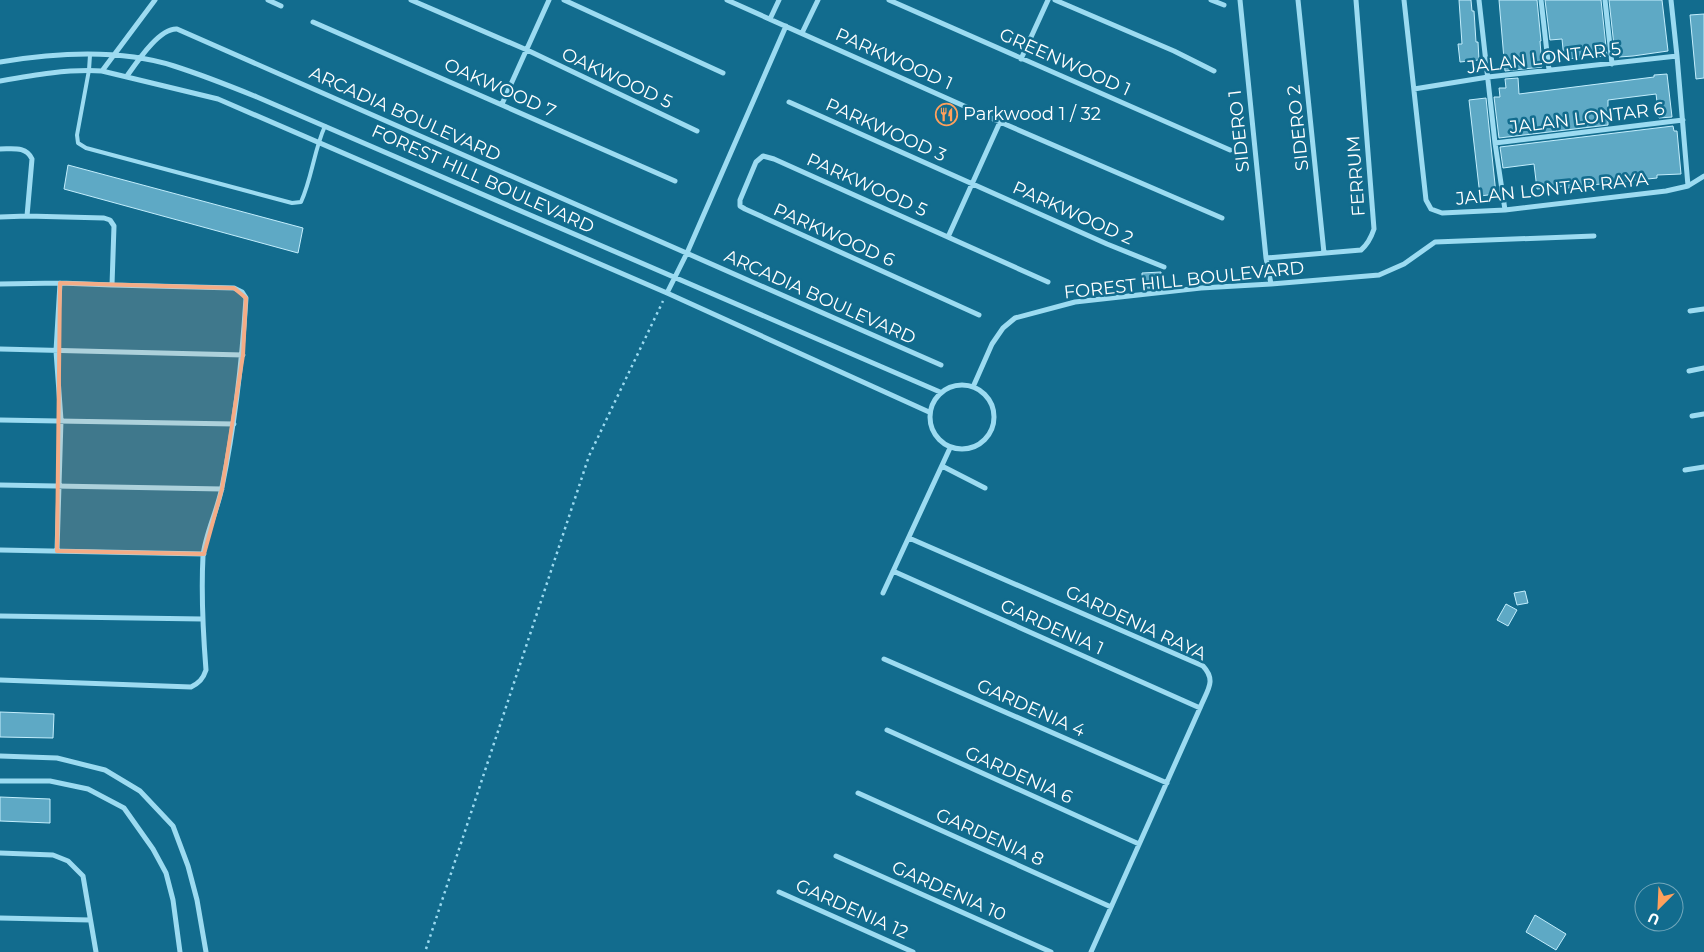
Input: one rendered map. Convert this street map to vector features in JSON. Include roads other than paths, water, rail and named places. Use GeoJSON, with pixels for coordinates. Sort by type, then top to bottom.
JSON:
{"type":"FeatureCollection","features":[{"type":"Feature","properties":{"kind":"street"},"geometry":{"type":"LineString","coordinates":[[102,71],[155,0]]}},
{"type":"Feature","properties":{"kind":"street"},"geometry":{"type":"LineString","coordinates":[[268,0],[281,6]]}},
{"type":"Feature","properties":{"kind":"street","name":"OAKWOOD 5"},"geometry":{"type":"LineString","coordinates":[[411,0],[526,50],[697,131]]}},
{"type":"Feature","properties":{"kind":"street"},"geometry":{"type":"LineString","coordinates":[[502,104],[549,0]]}},
{"type":"Feature","properties":{"kind":"street"},"geometry":{"type":"LineString","coordinates":[[564,0],[723,73]]}},
{"type":"Feature","properties":{"kind":"street","name":"PARKWOOD 1"},"geometry":{"type":"LineString","coordinates":[[727,0],[1000,122],[1222,218]]}},
{"type":"Feature","properties":{"kind":"street"},"geometry":{"type":"LineString","coordinates":[[770,19],[779,0]]}},
{"type":"Feature","properties":{"kind":"street"},"geometry":{"type":"LineString","coordinates":[[802,33],[818,0]]}},
{"type":"Feature","properties":{"kind":"street","name":"GREENWOOD 1"},"geometry":{"type":"LineString","coordinates":[[889,0],[1230,150]]}},
{"type":"Feature","properties":{"kind":"street"},"geometry":{"type":"LineString","coordinates":[[1021,58],[1048,0]]}},
{"type":"Feature","properties":{"kind":"street"},"geometry":{"type":"LineString","coordinates":[[1055,0],[1174,51],[1214,71]]}},
{"type":"Feature","properties":{"kind":"street"},"geometry":{"type":"LineString","coordinates":[[1211,0],[1224,6]]}},
{"type":"Feature","properties":{"kind":"street","name":"SIDERO 1"},"geometry":{"type":"LineString","coordinates":[[1240,0],[1266,258],[1271,284]]}},
{"type":"Feature","properties":{"kind":"street","name":"SIDERO 2"},"geometry":{"type":"LineString","coordinates":[[1298,0],[1324,253]]}},
{"type":"Feature","properties":{"kind":"street","name":"FERRUM"},"geometry":{"type":"LineString","coordinates":[[1266,258],[1361,250],[1367,245],[1374,229],[1356,0]]}},
{"type":"Feature","properties":{"kind":"street","name":"JALAN LONTAR RAYA"},"geometry":{"type":"LineString","coordinates":[[1404,0],[1428,204],[1431,209],[1442,213],[1505,210],[1666,191],[1688,186],[1704,176]]}},
{"type":"Feature","properties":{"kind":"street"},"geometry":{"type":"LineString","coordinates":[[1479,0],[1495,143],[1505,210]]}},
{"type":"Feature","properties":{"kind":"street"},"geometry":{"type":"LineString","coordinates":[[1542,0],[1549,70]]}},
{"type":"Feature","properties":{"kind":"street"},"geometry":{"type":"LineString","coordinates":[[1605,0],[1612,64]]}},
{"type":"Feature","properties":{"kind":"street"},"geometry":{"type":"LineString","coordinates":[[1671,0],[1678,56],[1688,186]]}},
{"type":"Feature","properties":{"kind":"street","name":"OAKWOOD 7"},"geometry":{"type":"LineString","coordinates":[[313,22],[675,181]]}},
{"type":"Feature","properties":{"kind":"street"},"geometry":{"type":"LineString","coordinates":[[666,293],[688,253],[786,26]]}},
{"type":"Feature","properties":{"kind":"street","name":"ARCADIA BOULEVARD"},"geometry":{"type":"LineString","coordinates":[[127,76],[156,40],[168,30],[178,29],[940,365]]}},
{"type":"Feature","properties":{"kind":"street","name":"FOREST HILL BOULEVARD"},"geometry":{"type":"LineString","coordinates":[[0,62],[44,56],[90,55],[139,59],[173,66],[257,96],[940,392]]}},
{"type":"Feature","properties":{"kind":"street","name":"JALAN LONTAR 5"},"geometry":{"type":"LineString","coordinates":[[1414,89],[1488,77],[1678,56]]}},
{"type":"Feature","properties":{"kind":"street","name":"FOREST HILL BOULEVARD"},"geometry":{"type":"LineString","coordinates":[[0,81],[36,74],[89,70],[102,71],[218,99],[666,293],[929,412]]}},
{"type":"Feature","properties":{"kind":"street","name":"PARKWOOD 3"},"geometry":{"type":"LineString","coordinates":[[789,102],[971,183]]}},
{"type":"Feature","properties":{"kind":"street","name":"JALAN LONTAR 6"},"geometry":{"type":"LineString","coordinates":[[1495,143],[1683,120]]}},
{"type":"Feature","properties":{"kind":"street"},"geometry":{"type":"LineString","coordinates":[[948,237],[1000,122]]}},
{"type":"Feature","properties":{"kind":"street"},"geometry":{"type":"LineString","coordinates":[[0,149],[24,150],[30,153],[32,159],[27,216]]}},
{"type":"Feature","properties":{"kind":"street","name":"PARKWOOD 6"},"geometry":{"type":"LineString","coordinates":[[774,159],[763,156],[756,162],[740,200],[740,206],[979,315]]}},
{"type":"Feature","properties":{"kind":"street","name":"PARKWOOD 5"},"geometry":{"type":"LineString","coordinates":[[774,159],[1048,282]]}},
{"type":"Feature","properties":{"kind":"street","name":"PARKWOOD 2"},"geometry":{"type":"LineString","coordinates":[[971,183],[1164,267]]}},
{"type":"Feature","properties":{"kind":"street"},"geometry":{"type":"LineString","coordinates":[[0,217],[104,218],[110,220],[114,226],[112,285]]}},
{"type":"Feature","properties":{"kind":"street","name":"FOREST HILL BOULEVARD"},"geometry":{"type":"LineString","coordinates":[[973,386],[992,344],[1003,328],[1015,318],[1075,302],[1201,288],[1379,275],[1404,264],[1435,242],[1594,236]]}},
{"type":"Feature","properties":{"kind":"street"},"geometry":{"type":"LineString","coordinates":[[57,551],[61,420],[56,350],[60,283]]}},
{"type":"Feature","properties":{"kind":"street"},"geometry":{"type":"LineString","coordinates":[[0,284],[60,283],[234,288],[242,292],[246,298],[243,355],[234,424],[222,489],[204,554],[202,619],[206,670],[200,683],[191,687],[0,680]]}},
{"type":"Feature","properties":{"kind":"street"},"geometry":{"type":"LineString","coordinates":[[1690,311],[1704,308]]}},
{"type":"Feature","properties":{"kind":"street"},"geometry":{"type":"LineString","coordinates":[[0,349],[243,355]]}},
{"type":"Feature","properties":{"kind":"street"},"geometry":{"type":"LineString","coordinates":[[1689,371],[1704,368]]}},
{"type":"Feature","properties":{"kind":"street"},"geometry":{"type":"LineString","coordinates":[[962,385],[973,386],[983,392],[990,401],[994,412],[994,423],[990,434],[983,442],[973,448],[962,450],[950,448],[940,442],[933,434],[929,423],[929,412],[933,401],[940,392],[950,386],[962,385]]}},
{"type":"Feature","properties":{"kind":"street"},"geometry":{"type":"LineString","coordinates":[[1692,416],[1704,414]]}},
{"type":"Feature","properties":{"kind":"street"},"geometry":{"type":"LineString","coordinates":[[0,420],[234,424]]}},
{"type":"Feature","properties":{"kind":"street"},"geometry":{"type":"LineString","coordinates":[[883,593],[950,448]]}},
{"type":"Feature","properties":{"kind":"street"},"geometry":{"type":"LineString","coordinates":[[942,466],[985,488]]}},
{"type":"Feature","properties":{"kind":"street"},"geometry":{"type":"LineString","coordinates":[[1685,470],[1704,467]]}},
{"type":"Feature","properties":{"kind":"street"},"geometry":{"type":"LineString","coordinates":[[0,485],[222,489]]}},
{"type":"Feature","properties":{"kind":"street","name":"GARDENIA RAYA"},"geometry":{"type":"LineString","coordinates":[[909,538],[1203,666],[1210,674],[1211,681],[1200,708],[1091,952]]}},
{"type":"Feature","properties":{"kind":"street"},"geometry":{"type":"LineString","coordinates":[[0,550],[204,554]]}},
{"type":"Feature","properties":{"kind":"street","name":"GARDENIA 1"},"geometry":{"type":"LineString","coordinates":[[893,570],[1200,708]]}},
{"type":"Feature","properties":{"kind":"street"},"geometry":{"type":"LineString","coordinates":[[0,616],[202,619]]}},
{"type":"Feature","properties":{"kind":"street","name":"GARDENIA 4"},"geometry":{"type":"LineString","coordinates":[[884,658],[1167,783]]}},
{"type":"Feature","properties":{"kind":"street","name":"GARDENIA 6"},"geometry":{"type":"LineString","coordinates":[[886,730],[1139,844]]}},
{"type":"Feature","properties":{"kind":"street"},"geometry":{"type":"LineString","coordinates":[[0,756],[57,758],[105,770],[140,791],[173,826],[188,866],[197,900],[206,952]]}},
{"type":"Feature","properties":{"kind":"street"},"geometry":{"type":"LineString","coordinates":[[0,781],[50,781],[88,789],[124,808],[154,850],[166,874],[173,900],[180,952]]}},
{"type":"Feature","properties":{"kind":"street","name":"GARDENIA 8"},"geometry":{"type":"LineString","coordinates":[[858,793],[1111,907]]}},
{"type":"Feature","properties":{"kind":"street"},"geometry":{"type":"LineString","coordinates":[[0,853],[53,854],[68,860],[83,876],[96,952]]}},
{"type":"Feature","properties":{"kind":"street","name":"GARDENIA 10"},"geometry":{"type":"LineString","coordinates":[[836,856],[1051,952]]}},
{"type":"Feature","properties":{"kind":"street","name":"GARDENIA 12"},"geometry":{"type":"LineString","coordinates":[[779,892],[913,952]]}},
{"type":"Feature","properties":{"kind":"street"},"geometry":{"type":"LineString","coordinates":[[0,918],[90,920]]}},
{"type":"Feature","properties":{"kind":"lane"},"geometry":{"type":"LineString","coordinates":[[90,55],[77,135],[78,143],[86,148],[292,204],[301,202],[305,193],[318,142],[325,126]]}},
{"type":"Feature","properties":{"kind":"place","name":"Parkwood 1 / 32"},"geometry":{"type":"Point","coordinates":[947,114]}}]}
